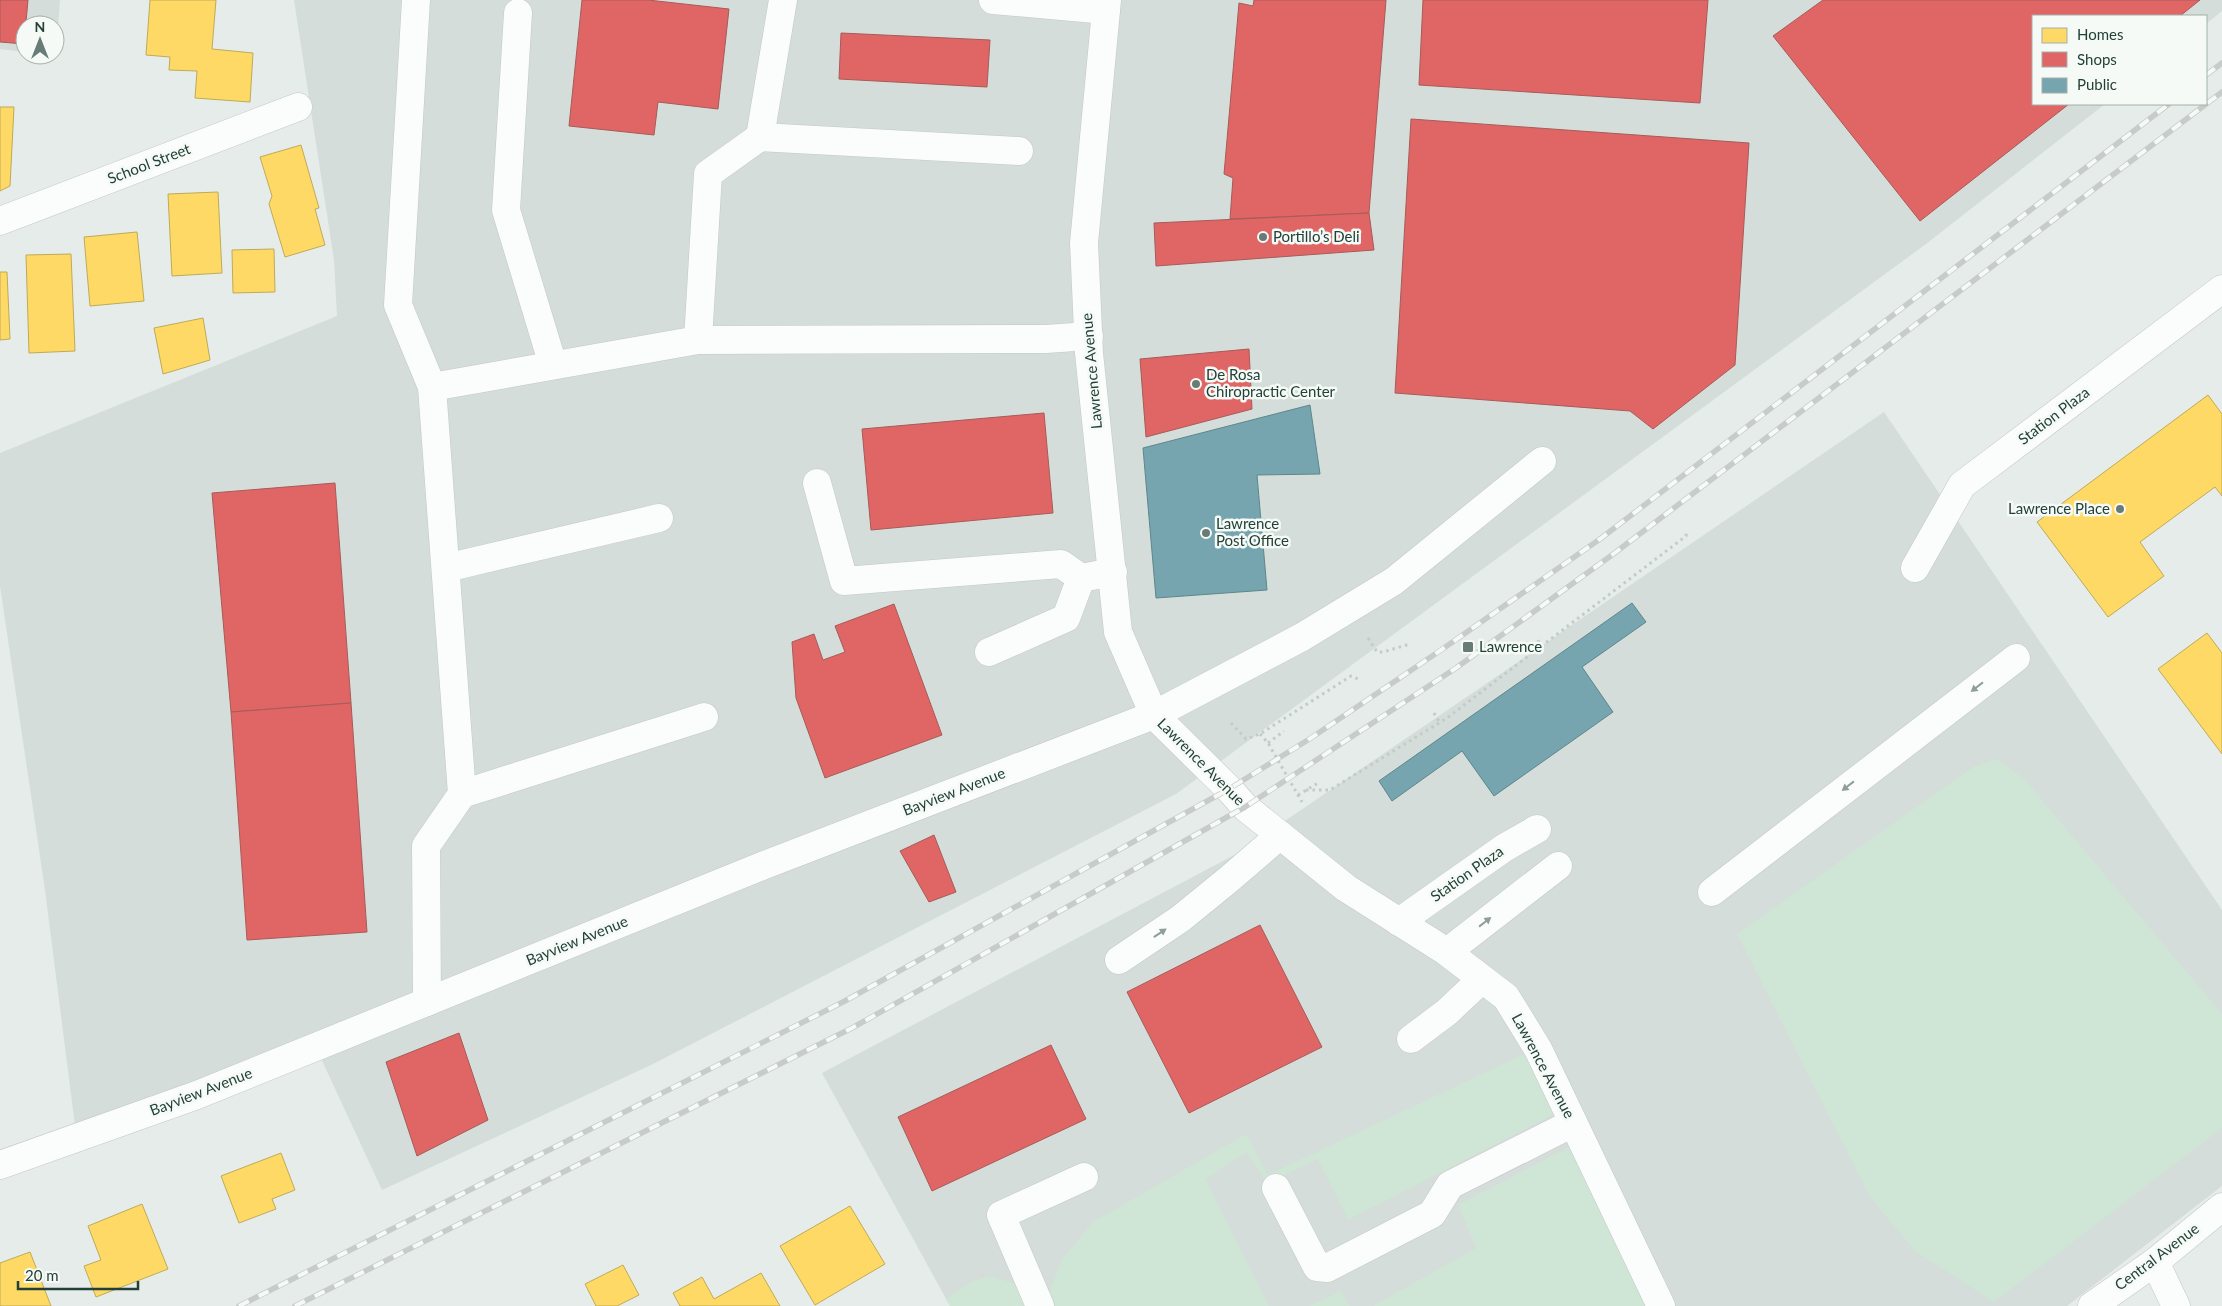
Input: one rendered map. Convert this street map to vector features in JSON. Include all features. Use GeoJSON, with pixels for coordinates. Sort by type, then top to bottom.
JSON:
{"type":"FeatureCollection","features":[{"type":"Feature","properties":{"kind":"street"},"geometry":{"type":"LineString","coordinates":[[416,0],[398,305],[432,387],[462,794]]}},
{"type":"Feature","properties":{"kind":"street"},"geometry":{"type":"LineString","coordinates":[[760,137],[783,0]]}},
{"type":"Feature","properties":{"kind":"street"},"geometry":{"type":"LineString","coordinates":[[993,0],[1106,5]]}},
{"type":"Feature","properties":{"kind":"street","name":"Lawrence Avenue"},"geometry":{"type":"LineString","coordinates":[[1106,5],[1084,243],[1088,336],[1118,632],[1154,715],[1245,807],[1346,888],[1447,952],[1506,997],[1538,1049],[1661,1306]]}},
{"type":"Feature","properties":{"kind":"street"},"geometry":{"type":"LineString","coordinates":[[518,12],[506,210],[552,365]]}},
{"type":"Feature","properties":{"kind":"street","name":"School Street"},"geometry":{"type":"LineString","coordinates":[[0,221],[298,107]]}},
{"type":"Feature","properties":{"kind":"street"},"geometry":{"type":"LineString","coordinates":[[698,340],[708,174],[760,137],[1019,151]]}},
{"type":"Feature","properties":{"kind":"street","name":"Station Plaza"},"geometry":{"type":"LineString","coordinates":[[1915,568],[1962,486],[2222,288]]}},
{"type":"Feature","properties":{"kind":"street"},"geometry":{"type":"LineString","coordinates":[[432,387],[698,340],[1046,339],[1088,336]]}},
{"type":"Feature","properties":{"kind":"street","name":"Bayview Avenue"},"geometry":{"type":"LineString","coordinates":[[0,1165],[197,1095],[767,864],[1154,715],[1302,637],[1394,581],[1542,461]]}},
{"type":"Feature","properties":{"kind":"street"},"geometry":{"type":"LineString","coordinates":[[817,483],[844,581],[1061,564],[1081,578],[1113,572]]}},
{"type":"Feature","properties":{"kind":"street"},"geometry":{"type":"LineString","coordinates":[[446,568],[659,518]]}},
{"type":"Feature","properties":{"kind":"street"},"geometry":{"type":"LineString","coordinates":[[989,652],[1066,618],[1081,578]]}},
{"type":"Feature","properties":{"kind":"street"},"geometry":{"type":"LineString","coordinates":[[1712,892],[2016,658]]}},
{"type":"Feature","properties":{"kind":"street"},"geometry":{"type":"LineString","coordinates":[[427,1002],[426,846],[462,794],[704,716]]}},
{"type":"Feature","properties":{"kind":"street","name":"Station Plaza"},"geometry":{"type":"LineString","coordinates":[[1399,922],[1504,848],[1537,829]]}},
{"type":"Feature","properties":{"kind":"street"},"geometry":{"type":"LineString","coordinates":[[1119,960],[1180,919],[1280,835]]}},
{"type":"Feature","properties":{"kind":"street"},"geometry":{"type":"LineString","coordinates":[[1447,952],[1558,866]]}},
{"type":"Feature","properties":{"kind":"street"},"geometry":{"type":"LineString","coordinates":[[1411,1039],[1447,1012],[1482,979]]}},
{"type":"Feature","properties":{"kind":"street"},"geometry":{"type":"LineString","coordinates":[[1276,1188],[1317,1267],[1327,1268],[1432,1214],[1450,1186],[1573,1123]]}},
{"type":"Feature","properties":{"kind":"street"},"geometry":{"type":"LineString","coordinates":[[1040,1306],[1001,1215],[1084,1178]]}},
{"type":"Feature","properties":{"kind":"street","name":"Central Avenue"},"geometry":{"type":"LineString","coordinates":[[2092,1306],[2155,1262],[2222,1207]]}},
{"type":"Feature","properties":{"kind":"street"},"geometry":{"type":"LineString","coordinates":[[2155,1262],[2176,1306]]}},
{"type":"Feature","properties":{"kind":"path"},"geometry":{"type":"LineString","coordinates":[[1306,790],[1330,790],[1440,723],[1686,536],[1687,530]]}},
{"type":"Feature","properties":{"kind":"path"},"geometry":{"type":"LineString","coordinates":[[1538,640],[1541,647]]}},
{"type":"Feature","properties":{"kind":"path"},"geometry":{"type":"LineString","coordinates":[[1383,652],[1410,644]]}},
{"type":"Feature","properties":{"kind":"path"},"geometry":{"type":"LineString","coordinates":[[1231,723],[1246,739],[1260,734],[1351,676],[1358,679]]}},
{"type":"Feature","properties":{"kind":"path"},"geometry":{"type":"LineString","coordinates":[[1434,712],[1440,723]]}},
{"type":"Feature","properties":{"kind":"path"},"geometry":{"type":"LineString","coordinates":[[1268,743],[1284,731]]}},
{"type":"Feature","properties":{"kind":"path"},"geometry":{"type":"LineString","coordinates":[[1260,734],[1268,743],[1302,802]]}},
{"type":"Feature","properties":{"kind":"path"},"geometry":{"type":"LineString","coordinates":[[1298,795],[1318,783]]}},
{"type":"Feature","properties":{"kind":"shaded area"},"geometry":{"type":"Polygon","coordinates":[[[0,0],[60,0],[59,15],[15,15],[15,51],[0,49],[0,0]]]}},
{"type":"Feature","properties":{"kind":"shaded area"},"geometry":{"type":"Polygon","coordinates":[[[294,0],[2222,0],[2222,11],[2207,23],[2207,15],[2032,15],[2032,105],[2104,105],[1926,244],[1176,794],[653,1064],[382,1190],[318,1052],[78,1149],[45,890],[0,586],[0,453],[337,316],[334,260],[294,0]]]}},
{"type":"Feature","properties":{"kind":"shaded area"},"geometry":{"type":"Polygon","coordinates":[[[1884,412],[2222,910],[2222,1186],[2067,1306],[950,1306],[822,1073],[1238,853],[1884,412]]]}},
{"type":"Feature","properties":{"kind":"green space"},"geometry":{"type":"Polygon","coordinates":[[[1997,759],[2026,781],[2222,1014],[2222,1128],[1994,1302],[1915,1251],[1870,1197],[1737,934],[1973,767],[1997,759]]]}},
{"type":"Feature","properties":{"kind":"green space"},"geometry":{"type":"Polygon","coordinates":[[[1531,1051],[1560,1111],[1348,1220],[1318,1159],[1267,1183],[1247,1152],[1205,1179],[1269,1306],[950,1306],[946,1299],[971,1282],[990,1276],[1049,1294],[1061,1261],[1093,1222],[1246,1134],[1268,1175],[1531,1051]]]}},
{"type":"Feature","properties":{"kind":"green space"},"geometry":{"type":"Polygon","coordinates":[[[1577,1143],[1654,1306],[1373,1306],[1476,1248],[1458,1205],[1577,1143]]]}},
{"type":"Feature","properties":{"kind":"green space"},"geometry":{"type":"Polygon","coordinates":[[[1341,1291],[1350,1306],[1310,1306],[1341,1291]]]}},
{"type":"Feature","properties":{"kind":"building: Homes"},"geometry":{"type":"Polygon","coordinates":[[[150,0],[216,0],[212,49],[253,53],[250,102],[195,98],[197,71],[169,70],[170,57],[146,55],[150,0]]]}},
{"type":"Feature","properties":{"kind":"building: Homes"},"geometry":{"type":"Polygon","coordinates":[[[0,107],[14,107],[10,186],[0,191],[0,107]]]}},
{"type":"Feature","properties":{"kind":"building: Homes"},"geometry":{"type":"Polygon","coordinates":[[[301,145],[319,208],[315,209],[325,245],[285,257],[269,204],[272,196],[260,157],[301,145]]]}},
{"type":"Feature","properties":{"kind":"building: Homes"},"geometry":{"type":"Polygon","coordinates":[[[218,192],[222,273],[172,276],[168,194],[218,192]]]}},
{"type":"Feature","properties":{"kind":"building: Homes"},"geometry":{"type":"Polygon","coordinates":[[[137,232],[144,301],[90,306],[84,237],[137,232]]]}},
{"type":"Feature","properties":{"kind":"building: Homes"},"geometry":{"type":"Polygon","coordinates":[[[274,249],[275,292],[233,293],[232,250],[274,249]]]}},
{"type":"Feature","properties":{"kind":"building: Homes"},"geometry":{"type":"Polygon","coordinates":[[[71,254],[75,351],[29,353],[26,255],[71,254]]]}},
{"type":"Feature","properties":{"kind":"building: Homes"},"geometry":{"type":"Polygon","coordinates":[[[0,272],[7,272],[10,339],[0,340],[0,272]]]}},
{"type":"Feature","properties":{"kind":"building: Homes"},"geometry":{"type":"Polygon","coordinates":[[[203,318],[210,360],[163,374],[154,328],[203,318]]]}},
{"type":"Feature","properties":{"kind":"building: Homes","name":"Lawrence Place"},"geometry":{"type":"Polygon","coordinates":[[[2208,395],[2222,414],[2222,496],[2215,487],[2140,542],[2164,576],[2108,617],[2037,522],[2208,395]]]}},
{"type":"Feature","properties":{"kind":"building: Homes"},"geometry":{"type":"Polygon","coordinates":[[[2207,633],[2222,653],[2222,754],[2158,669],[2207,633]]]}},
{"type":"Feature","properties":{"kind":"building: Homes"},"geometry":{"type":"Polygon","coordinates":[[[281,1153],[295,1190],[272,1199],[276,1209],[239,1223],[221,1176],[281,1153]]]}},
{"type":"Feature","properties":{"kind":"building: Homes"},"geometry":{"type":"Polygon","coordinates":[[[142,1204],[168,1269],[96,1297],[84,1266],[101,1260],[88,1226],[142,1204]]]}},
{"type":"Feature","properties":{"kind":"building: Homes"},"geometry":{"type":"Polygon","coordinates":[[[850,1206],[885,1264],[815,1305],[780,1246],[850,1206]]]}},
{"type":"Feature","properties":{"kind":"building: Homes"},"geometry":{"type":"Polygon","coordinates":[[[30,1252],[51,1306],[0,1306],[0,1263],[30,1252]]]}},
{"type":"Feature","properties":{"kind":"building: Homes"},"geometry":{"type":"Polygon","coordinates":[[[623,1265],[639,1295],[617,1306],[596,1306],[585,1284],[623,1265]]]}},
{"type":"Feature","properties":{"kind":"building: Homes"},"geometry":{"type":"Polygon","coordinates":[[[761,1273],[780,1306],[680,1306],[673,1293],[702,1277],[714,1299],[761,1273]]]}},
{"type":"Feature","properties":{"kind":"building: Shops"},"geometry":{"type":"Polygon","coordinates":[[[0,0],[28,0],[27,15],[15,15],[15,43],[0,42],[0,0]]]}},
{"type":"Feature","properties":{"kind":"building: Shops"},"geometry":{"type":"Polygon","coordinates":[[[582,0],[648,0],[729,9],[718,109],[658,102],[654,135],[569,126],[582,0]]]}},
{"type":"Feature","properties":{"kind":"building: Shops"},"geometry":{"type":"Polygon","coordinates":[[[1254,0],[1386,0],[1369,213],[1230,219],[1233,178],[1224,174],[1239,3],[1253,6],[1254,0]]]}},
{"type":"Feature","properties":{"kind":"building: Shops"},"geometry":{"type":"Polygon","coordinates":[[[1423,0],[1708,0],[1700,103],[1419,85],[1423,0]]]}},
{"type":"Feature","properties":{"kind":"building: Shops"},"geometry":{"type":"Polygon","coordinates":[[[1823,0],[2200,0],[2181,15],[2032,15],[2032,105],[2068,105],[1920,221],[1773,36],[1823,0]]]}},
{"type":"Feature","properties":{"kind":"building: Shops"},"geometry":{"type":"Polygon","coordinates":[[[841,33],[990,40],[987,87],[839,79],[841,33]]]}},
{"type":"Feature","properties":{"kind":"building: Shops"},"geometry":{"type":"Polygon","coordinates":[[[1411,119],[1749,143],[1735,365],[1653,429],[1630,411],[1395,393],[1411,119]]]}},
{"type":"Feature","properties":{"kind":"building: Shops","name":"Portillo’s Deli"},"geometry":{"type":"Polygon","coordinates":[[[1369,213],[1374,250],[1156,266],[1154,223],[1369,213]]]}},
{"type":"Feature","properties":{"kind":"building: Shops","name":"De Rosa Chiropractic Center"},"geometry":{"type":"Polygon","coordinates":[[[1249,349],[1252,409],[1146,437],[1140,359],[1249,349]]]}},
{"type":"Feature","properties":{"kind":"building: Shops"},"geometry":{"type":"Polygon","coordinates":[[[1044,413],[1053,513],[871,530],[862,429],[1044,413]]]}},
{"type":"Feature","properties":{"kind":"building: Shops"},"geometry":{"type":"Polygon","coordinates":[[[335,483],[351,703],[231,712],[212,493],[335,483]]]}},
{"type":"Feature","properties":{"kind":"building: Shops"},"geometry":{"type":"Polygon","coordinates":[[[894,604],[942,735],[825,778],[796,698],[792,642],[814,634],[823,660],[845,652],[835,626],[894,604]]]}},
{"type":"Feature","properties":{"kind":"building: Shops"},"geometry":{"type":"Polygon","coordinates":[[[351,703],[367,932],[247,940],[231,712],[351,703]]]}},
{"type":"Feature","properties":{"kind":"building: Shops"},"geometry":{"type":"Polygon","coordinates":[[[934,835],[956,892],[929,902],[900,851],[934,835]]]}},
{"type":"Feature","properties":{"kind":"building: Shops"},"geometry":{"type":"Polygon","coordinates":[[[1260,925],[1322,1047],[1189,1113],[1127,992],[1260,925]]]}},
{"type":"Feature","properties":{"kind":"building: Shops"},"geometry":{"type":"Polygon","coordinates":[[[459,1033],[488,1120],[417,1156],[386,1062],[459,1033]]]}},
{"type":"Feature","properties":{"kind":"building: Shops"},"geometry":{"type":"Polygon","coordinates":[[[1051,1045],[1086,1119],[932,1191],[898,1117],[1051,1045]]]}},
{"type":"Feature","properties":{"kind":"building: Public","name":"Lawrence Post Office"},"geometry":{"type":"Polygon","coordinates":[[[1310,405],[1320,474],[1257,475],[1267,590],[1156,598],[1143,448],[1310,405]]]}},
{"type":"Feature","properties":{"kind":"building: Public","name":"Lawrence"},"geometry":{"type":"Polygon","coordinates":[[[1632,603],[1646,622],[1582,667],[1613,712],[1494,796],[1462,751],[1392,801],[1379,781],[1632,603]]]}},
{"type":"Feature","properties":{"kind":"railway"},"geometry":{"type":"LineString","coordinates":[[2207,74],[2222,63]]}},
{"type":"Feature","properties":{"kind":"railway"},"geometry":{"type":"LineString","coordinates":[[2207,103],[2222,92]]}},
{"type":"Feature","properties":{"kind":"railway"},"geometry":{"type":"LineString","coordinates":[[239,1306],[843,1002],[1229,789],[1311,738],[1600,539],[2168,105]]}},
{"type":"Feature","properties":{"kind":"railway"},"geometry":{"type":"LineString","coordinates":[[295,1306],[852,1028],[1245,807],[1456,668],[1612,555],[2205,105]]}},
{"type":"Feature","properties":{"kind":"place","name":"Portillo’s Deli"},"geometry":{"type":"Point","coordinates":[1263,237]}},
{"type":"Feature","properties":{"kind":"place","name":"De Rosa Chiropractic Center"},"geometry":{"type":"Point","coordinates":[1196,384]}},
{"type":"Feature","properties":{"kind":"place","name":"Lawrence Place"},"geometry":{"type":"Point","coordinates":[2120,509]}},
{"type":"Feature","properties":{"kind":"place","name":"Lawrence Post Office"},"geometry":{"type":"Point","coordinates":[1206,533]}},
{"type":"Feature","properties":{"kind":"place","name":"Lawrence"},"geometry":{"type":"Point","coordinates":[1468,647]}}]}
